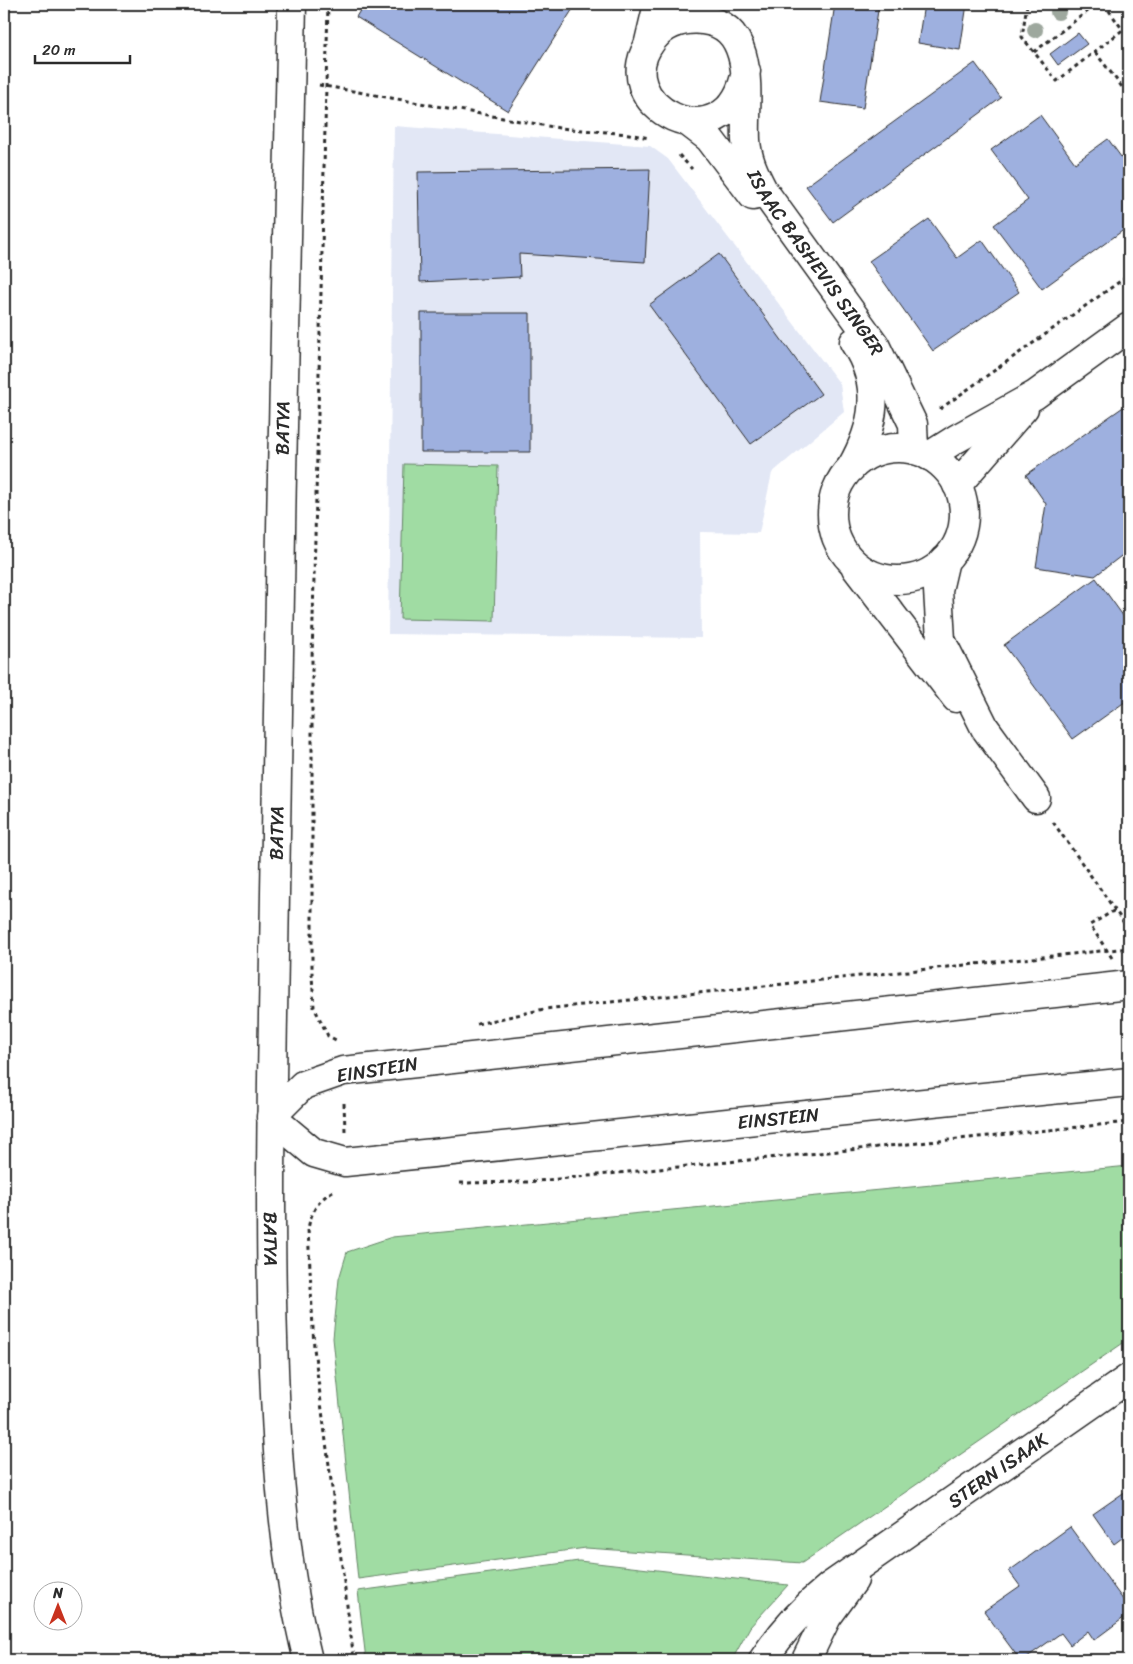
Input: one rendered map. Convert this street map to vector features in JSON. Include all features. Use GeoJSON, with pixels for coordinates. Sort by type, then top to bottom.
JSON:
{"type":"FeatureCollection","features":[{"type":"Feature","properties":{"kind":"street","name":"BATYA"},"geometry":{"type":"LineString","coordinates":[[292,4],[282,412],[271,1266],[275,1420],[289,1565],[308,1660]]}},
{"type":"Feature","properties":{"kind":"street"},"geometry":{"type":"LineString","coordinates":[[648,46],[658,32],[673,23],[702,12],[735,39],[743,54],[746,71],[743,88],[734,103],[722,115],[706,121],[688,122],[672,118],[658,109],[647,95],[642,79],[642,62],[648,46],[658,4]]}},
{"type":"Feature","properties":{"kind":"street","name":"ISAAC BASHEVIS SINGER"},"geometry":{"type":"LineString","coordinates":[[746,71],[746,139],[748,157],[754,172],[763,190],[875,345],[919,443]]}},
{"type":"Feature","properties":{"kind":"street","name":"ISAAC BASHEVIS SINGER"},"geometry":{"type":"LineString","coordinates":[[688,122],[709,138],[722,154],[848,332],[865,360],[870,376],[872,416],[865,443],[851,468]]}},
{"type":"Feature","properties":{"kind":"street"},"geometry":{"type":"LineString","coordinates":[[1036,798],[985,728],[954,696],[847,556],[837,540],[832,521],[833,502],[839,484],[851,468],[861,459],[887,449],[956,438],[1035,396],[1129,327]]}},
{"type":"Feature","properties":{"kind":"street"},"geometry":{"type":"LineString","coordinates":[[957,485],[1035,396]]}},
{"type":"Feature","properties":{"kind":"street"},"geometry":{"type":"LineString","coordinates":[[847,556],[861,569],[877,577],[895,580],[914,578],[931,571],[945,560],[955,547],[964,517],[963,500],[957,485],[941,464],[919,443]]}},
{"type":"Feature","properties":{"kind":"street"},"geometry":{"type":"LineString","coordinates":[[945,560],[938,590],[941,640],[985,728]]}},
{"type":"Feature","properties":{"kind":"street","name":"EINSTEIN"},"geometry":{"type":"LineString","coordinates":[[1129,985],[343,1071],[303,1085],[272,1117],[314,1152],[345,1162],[1129,1082]]}},
{"type":"Feature","properties":{"kind":"street","name":"STERN ISAAK"},"geometry":{"type":"LineString","coordinates":[[763,1660],[782,1632],[804,1608],[829,1587],[867,1563],[1129,1378]]}},
{"type":"Feature","properties":{"kind":"street","name":"STERN ISAAK"},"geometry":{"type":"LineString","coordinates":[[806,1660],[827,1617],[867,1563]]}},
{"type":"Feature","properties":{"kind":"path"},"geometry":{"type":"LineString","coordinates":[[328,4],[312,660],[312,975],[314,1007],[328,1036],[343,1043],[346,1185],[324,1196],[311,1214],[308,1229],[314,1348],[354,1660]]}},
{"type":"Feature","properties":{"kind":"path"},"geometry":{"type":"LineString","coordinates":[[1027,4],[1022,37],[1057,81],[1129,24]]}},
{"type":"Feature","properties":{"kind":"path"},"geometry":{"type":"LineString","coordinates":[[1034,52],[1097,4]]}},
{"type":"Feature","properties":{"kind":"path"},"geometry":{"type":"LineString","coordinates":[[1104,4],[1123,30]]}},
{"type":"Feature","properties":{"kind":"path"},"geometry":{"type":"LineString","coordinates":[[1095,52],[1129,96]]}},
{"type":"Feature","properties":{"kind":"path"},"geometry":{"type":"LineString","coordinates":[[290,79],[559,128],[629,134],[656,140]]}},
{"type":"Feature","properties":{"kind":"path"},"geometry":{"type":"LineString","coordinates":[[677,154],[694,171],[722,154]]}},
{"type":"Feature","properties":{"kind":"path"},"geometry":{"type":"LineString","coordinates":[[919,443],[951,403],[1129,276]]}},
{"type":"Feature","properties":{"kind":"path"},"geometry":{"type":"LineString","coordinates":[[1036,798],[1129,930]]}},
{"type":"Feature","properties":{"kind":"path"},"geometry":{"type":"LineString","coordinates":[[1113,959],[1090,925],[1115,910]]}},
{"type":"Feature","properties":{"kind":"path"},"geometry":{"type":"LineString","coordinates":[[469,1025],[544,1009],[1129,948]]}},
{"type":"Feature","properties":{"kind":"path"},"geometry":{"type":"LineString","coordinates":[[450,1183],[528,1182],[1129,1122]]}},
{"type":"Feature","properties":{"kind":"shaded area"},"geometry":{"type":"Polygon","coordinates":[[[394,126],[650,146],[668,159],[840,384],[844,412],[772,473],[759,533],[700,532],[701,638],[388,634],[394,126]]]}},
{"type":"Feature","properties":{"kind":"green space"},"geometry":{"type":"Polygon","coordinates":[[[404,464],[498,466],[494,621],[400,619],[404,464]]]}},
{"type":"Feature","properties":{"kind":"green space"},"geometry":{"type":"Polygon","coordinates":[[[1129,1166],[1129,1339],[802,1563],[586,1548],[358,1579],[333,1338],[339,1279],[347,1252],[392,1237],[1129,1166]]]}},
{"type":"Feature","properties":{"kind":"green space"},"geometry":{"type":"Polygon","coordinates":[[[579,1561],[788,1585],[750,1627],[732,1660],[366,1660],[358,1591],[579,1561]]]}},
{"type":"Feature","properties":{"kind":"building"},"geometry":{"type":"Polygon","coordinates":[[[364,4],[576,4],[508,111],[356,17],[364,4]]]}},
{"type":"Feature","properties":{"kind":"building"},"geometry":{"type":"Polygon","coordinates":[[[835,4],[879,4],[863,108],[820,102],[835,4]]]}},
{"type":"Feature","properties":{"kind":"building"},"geometry":{"type":"Polygon","coordinates":[[[924,4],[967,4],[960,50],[918,43],[924,4]]]}},
{"type":"Feature","properties":{"kind":"building"},"geometry":{"type":"Polygon","coordinates":[[[1078,33],[1087,44],[1058,65],[1050,54],[1078,33]]]}},
{"type":"Feature","properties":{"kind":"building"},"geometry":{"type":"Polygon","coordinates":[[[975,63],[1001,98],[833,222],[806,186],[975,63]]]}},
{"type":"Feature","properties":{"kind":"building"},"geometry":{"type":"Polygon","coordinates":[[[1040,115],[1075,163],[1108,139],[1129,168],[1129,226],[1042,289],[994,225],[1028,200],[991,150],[1040,115]]]}},
{"type":"Feature","properties":{"kind":"building"},"geometry":{"type":"Polygon","coordinates":[[[650,169],[645,262],[519,254],[520,277],[420,282],[418,172],[650,169]]]}},
{"type":"Feature","properties":{"kind":"building"},"geometry":{"type":"Polygon","coordinates":[[[929,219],[957,258],[982,240],[1019,292],[933,351],[869,261],[929,219]]]}},
{"type":"Feature","properties":{"kind":"building"},"geometry":{"type":"Polygon","coordinates":[[[719,254],[821,394],[751,444],[649,305],[719,254]]]}},
{"type":"Feature","properties":{"kind":"building"},"geometry":{"type":"Polygon","coordinates":[[[421,313],[530,313],[530,452],[421,452],[421,313]]]}},
{"type":"Feature","properties":{"kind":"building"},"geometry":{"type":"Polygon","coordinates":[[[1129,403],[1129,550],[1095,576],[1036,567],[1046,504],[1026,475],[1129,403]]]}},
{"type":"Feature","properties":{"kind":"building"},"geometry":{"type":"Polygon","coordinates":[[[1096,578],[1129,624],[1129,699],[1073,739],[1004,645],[1096,578]]]}},
{"type":"Feature","properties":{"kind":"building"},"geometry":{"type":"Polygon","coordinates":[[[1129,1489],[1129,1549],[1122,1538],[1114,1544],[1093,1514],[1129,1489]]]}},
{"type":"Feature","properties":{"kind":"building"},"geometry":{"type":"Polygon","coordinates":[[[1070,1527],[1129,1608],[1129,1614],[1094,1640],[1088,1631],[1070,1645],[1061,1633],[1023,1660],[1020,1660],[984,1611],[1020,1586],[1009,1571],[1070,1527]]]}}]}
